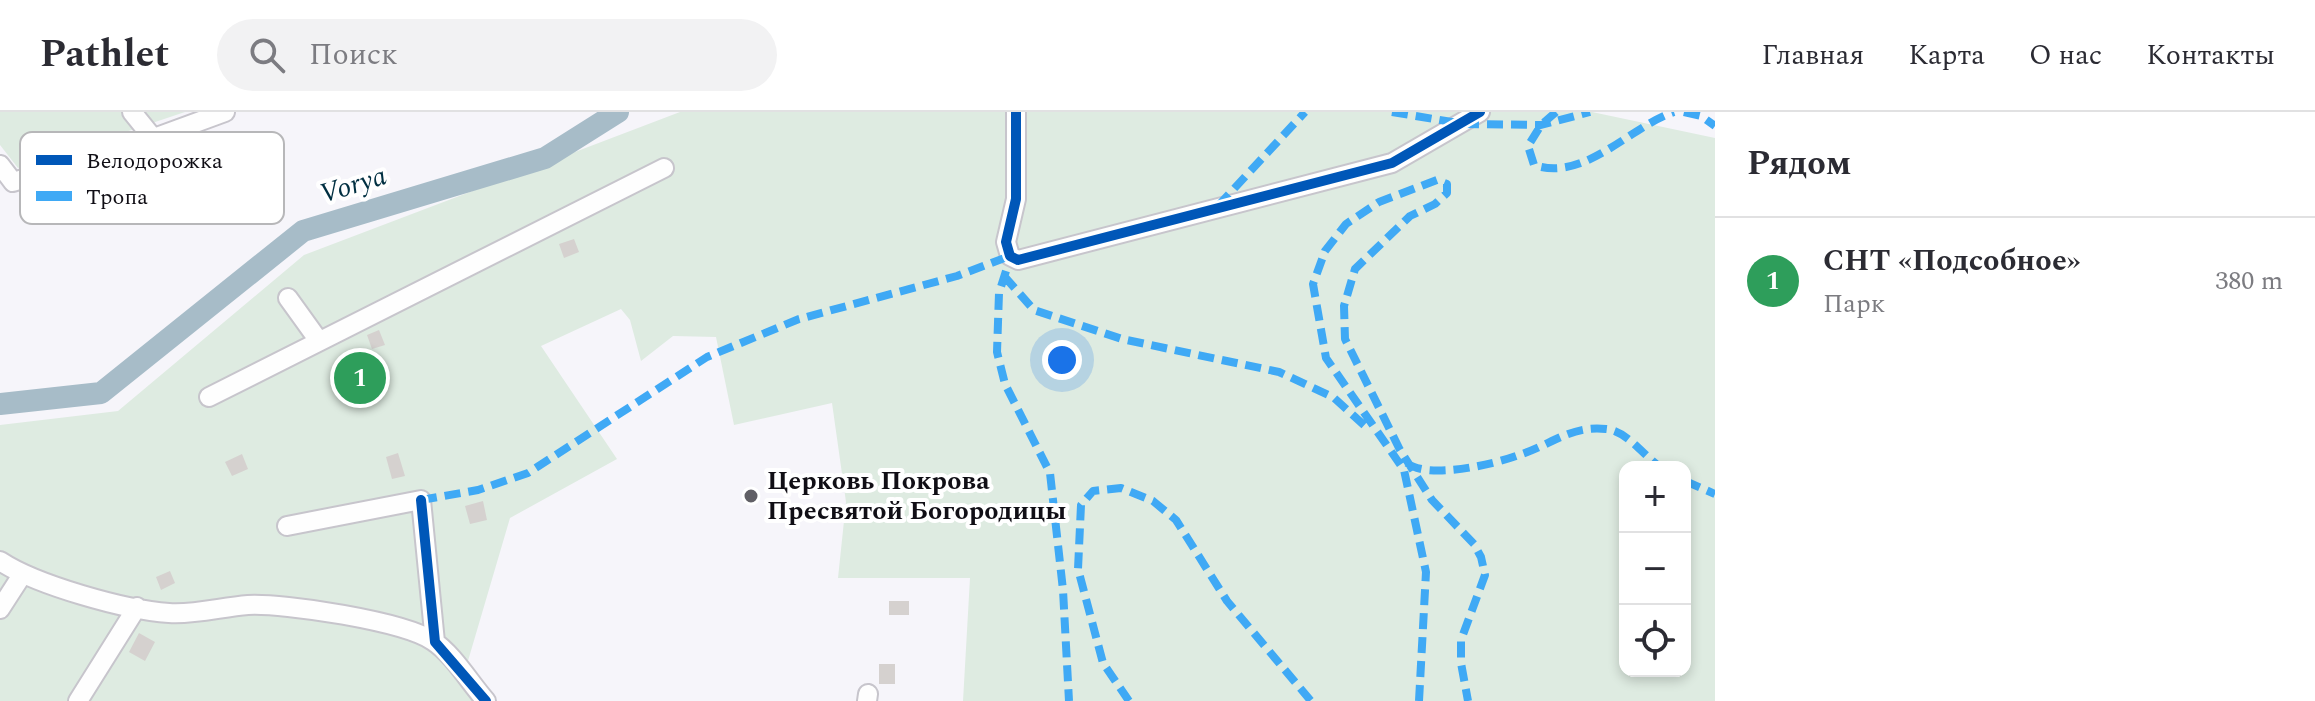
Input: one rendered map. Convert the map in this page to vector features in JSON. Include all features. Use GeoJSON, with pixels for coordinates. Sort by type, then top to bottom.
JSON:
{"type":"FeatureCollection","features":[{"type":"Feature","properties":{"kind":"street"},"geometry":{"type":"LineString","coordinates":[[132,112],[148,132]]}},
{"type":"Feature","properties":{"kind":"street"},"geometry":{"type":"LineString","coordinates":[[170,132],[225,112]]}},
{"type":"Feature","properties":{"kind":"street"},"geometry":{"type":"LineString","coordinates":[[1016,112],[1016,199],[1006,242],[1010,256],[1018,260],[1392,163],[1480,112]]}},
{"type":"Feature","properties":{"kind":"street"},"geometry":{"type":"LineString","coordinates":[[0,165],[13,182],[20,180]]}},
{"type":"Feature","properties":{"kind":"street"},"geometry":{"type":"LineString","coordinates":[[209,397],[664,168]]}},
{"type":"Feature","properties":{"kind":"street"},"geometry":{"type":"LineString","coordinates":[[288,298],[319,341]]}},
{"type":"Feature","properties":{"kind":"street"},"geometry":{"type":"LineString","coordinates":[[287,526],[421,500],[435,642]]}},
{"type":"Feature","properties":{"kind":"street"},"geometry":{"type":"LineString","coordinates":[[0,561],[22,575],[137,607],[172,613],[252,605],[356,617],[404,628],[435,642],[486,701]]}},
{"type":"Feature","properties":{"kind":"street"},"geometry":{"type":"LineString","coordinates":[[0,609],[22,575]]}},
{"type":"Feature","properties":{"kind":"street"},"geometry":{"type":"LineString","coordinates":[[78,701],[137,607]]}},
{"type":"Feature","properties":{"kind":"shaded area"},"geometry":{"type":"Polygon","coordinates":[[[0,112],[185,112],[125,132],[20,132],[18,168],[0,145],[0,112]]]}},
{"type":"Feature","properties":{"kind":"shaded area"},"geometry":{"type":"Polygon","coordinates":[[[680,112],[1592,112],[1715,138],[1715,701],[963,701],[970,578],[838,578],[846,502],[832,403],[734,425],[716,337],[673,336],[641,361],[630,320],[621,309],[541,346],[617,459],[510,518],[465,671],[487,701],[0,701],[0,425],[118,411],[304,255],[680,112]]]}},
{"type":"Feature","properties":{"kind":"building"},"geometry":{"type":"Polygon","coordinates":[[[574,239],[579,252],[564,258],[559,244],[574,239]]]}},
{"type":"Feature","properties":{"kind":"building"},"geometry":{"type":"Polygon","coordinates":[[[379,330],[385,345],[372,349],[367,335],[379,330]]]}},
{"type":"Feature","properties":{"kind":"building"},"geometry":{"type":"Polygon","coordinates":[[[398,453],[405,476],[392,479],[386,457],[398,453]]]}},
{"type":"Feature","properties":{"kind":"building"},"geometry":{"type":"Polygon","coordinates":[[[242,454],[248,469],[232,476],[225,462],[242,454]]]}},
{"type":"Feature","properties":{"kind":"building"},"geometry":{"type":"Polygon","coordinates":[[[483,501],[487,520],[470,524],[465,506],[483,501]]]}},
{"type":"Feature","properties":{"kind":"building"},"geometry":{"type":"Polygon","coordinates":[[[170,571],[175,583],[161,590],[156,577],[170,571]]]}},
{"type":"Feature","properties":{"kind":"building"},"geometry":{"type":"Polygon","coordinates":[[[889,601],[909,601],[909,615],[889,615],[889,601]]]}},
{"type":"Feature","properties":{"kind":"building"},"geometry":{"type":"Polygon","coordinates":[[[139,633],[155,642],[145,661],[129,652],[139,633]]]}},
{"type":"Feature","properties":{"kind":"building"},"geometry":{"type":"Polygon","coordinates":[[[879,664],[895,664],[895,684],[879,684],[879,664]]]}},
{"type":"Feature","properties":{"kind":"waterway","name":"Vorya"},"geometry":{"type":"LineString","coordinates":[[0,404],[101,393],[303,231],[545,158],[618,112]]}},
{"type":"Feature","properties":{"kind":"marked path"},"geometry":{"type":"LineString","coordinates":[[1218,206],[1305,112]]}},
{"type":"Feature","properties":{"kind":"marked path"},"geometry":{"type":"LineString","coordinates":[[1392,112],[1464,124],[1541,125],[1590,112]]}},
{"type":"Feature","properties":{"kind":"marked path"},"geometry":{"type":"LineString","coordinates":[[1556,112],[1541,125],[1528,146],[1534,165],[1553,168],[1589,160],[1674,112]]}},
{"type":"Feature","properties":{"kind":"marked path"},"geometry":{"type":"LineString","coordinates":[[1684,112],[1701,116],[1715,126]]}},
{"type":"Feature","properties":{"kind":"marked path"},"geometry":{"type":"LineString","coordinates":[[1419,701],[1426,572],[1404,470],[1326,358],[1313,284],[1325,251],[1346,224],[1379,202],[1437,180],[1447,184],[1447,193],[1435,204],[1410,216],[1355,269],[1344,306],[1345,339],[1400,450],[1432,500],[1474,544],[1481,557],[1485,575],[1461,640],[1461,663],[1468,701]]}},
{"type":"Feature","properties":{"kind":"marked path"},"geometry":{"type":"LineString","coordinates":[[421,500],[478,490],[528,473],[707,357],[799,319],[957,276],[1010,256]]}},
{"type":"Feature","properties":{"kind":"marked path"},"geometry":{"type":"LineString","coordinates":[[1006,271],[999,293],[997,352],[1005,384],[1050,473],[1063,590],[1069,701]]}},
{"type":"Feature","properties":{"kind":"marked path"},"geometry":{"type":"LineString","coordinates":[[1004,276],[1034,310],[1122,339],[1279,372],[1333,397],[1365,426]]}},
{"type":"Feature","properties":{"kind":"marked path"},"geometry":{"type":"LineString","coordinates":[[1407,463],[1430,470],[1479,466],[1519,455],[1572,433],[1594,429],[1621,434],[1653,461]]}},
{"type":"Feature","properties":{"kind":"marked path"},"geometry":{"type":"LineString","coordinates":[[1691,484],[1715,494]]}},
{"type":"Feature","properties":{"kind":"marked path"},"geometry":{"type":"LineString","coordinates":[[1129,701],[1103,663],[1078,569],[1081,505],[1093,491],[1121,488],[1153,501],[1176,520],[1227,601],[1311,701]]}},
{"type":"Feature","properties":{"kind":"cycle path"},"geometry":{"type":"LineString","coordinates":[[1016,112],[1016,199],[1006,242],[1010,256],[1018,260],[1392,163],[1480,112]]}},
{"type":"Feature","properties":{"kind":"cycle path"},"geometry":{"type":"LineString","coordinates":[[421,500],[435,642],[486,701]]}},
{"type":"Feature","properties":{"kind":"place","name":"СНТ «Подсобное»"},"geometry":{"type":"Point","coordinates":[360,378]}},
{"type":"Feature","properties":{"kind":"place","name":"Церковь Покрова Пресвятой Богородицы"},"geometry":{"type":"Point","coordinates":[751,496]}}]}
